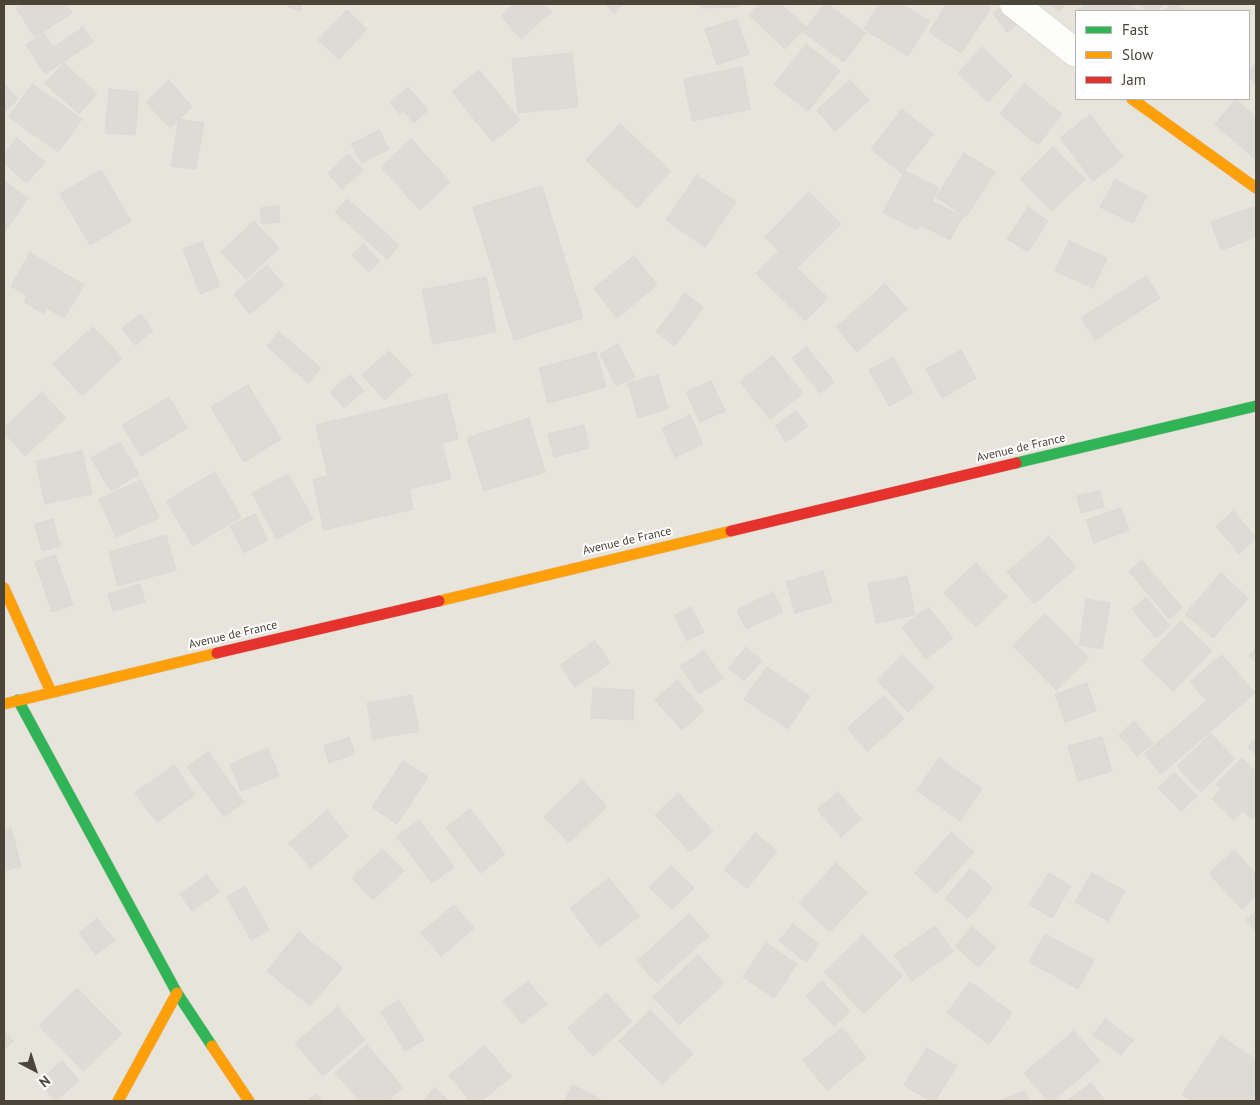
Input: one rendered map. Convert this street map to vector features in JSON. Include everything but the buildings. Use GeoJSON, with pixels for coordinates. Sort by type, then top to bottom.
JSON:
{"type":"FeatureCollection","features":[{"type":"Feature","properties":{"kind":"main road"},"geometry":{"type":"LineString","coordinates":[[1133,100],[1256,188]]}},
{"type":"Feature","properties":{"kind":"main road","name":"Avenue de France"},"geometry":{"type":"LineString","coordinates":[[4,704],[1256,406]]}},
{"type":"Feature","properties":{"kind":"main road"},"geometry":{"type":"LineString","coordinates":[[4,588],[51,692]]}},
{"type":"Feature","properties":{"kind":"main road"},"geometry":{"type":"LineString","coordinates":[[18,700],[177,993],[249,1101]]}},
{"type":"Feature","properties":{"kind":"main road"},"geometry":{"type":"LineString","coordinates":[[118,1101],[177,993]]}},
{"type":"Feature","properties":{"kind":"street"},"geometry":{"type":"LineString","coordinates":[[1014,4],[1075,52]]}},
{"type":"Feature","properties":{"kind":"shaded area"},"geometry":{"type":"Polygon","coordinates":[[[4,4],[1256,4],[1256,1101],[4,1101],[4,4]]]}},
{"type":"Feature","properties":{"kind":"traffic: fast"},"geometry":{"type":"LineString","coordinates":[[1016,463],[1256,406]]}},
{"type":"Feature","properties":{"kind":"traffic: fast"},"geometry":{"type":"LineString","coordinates":[[18,700],[177,993],[212,1046]]}},
{"type":"Feature","properties":{"kind":"traffic: slow"},"geometry":{"type":"LineString","coordinates":[[1133,100],[1256,188]]}},
{"type":"Feature","properties":{"kind":"traffic: slow"},"geometry":{"type":"LineString","coordinates":[[439,601],[731,531]]}},
{"type":"Feature","properties":{"kind":"traffic: slow"},"geometry":{"type":"LineString","coordinates":[[4,588],[51,692]]}},
{"type":"Feature","properties":{"kind":"traffic: slow"},"geometry":{"type":"LineString","coordinates":[[4,704],[217,653]]}},
{"type":"Feature","properties":{"kind":"traffic: slow"},"geometry":{"type":"LineString","coordinates":[[118,1101],[177,993]]}},
{"type":"Feature","properties":{"kind":"traffic: slow"},"geometry":{"type":"LineString","coordinates":[[212,1046],[249,1101]]}},
{"type":"Feature","properties":{"kind":"traffic: jam"},"geometry":{"type":"LineString","coordinates":[[731,531],[1016,463]]}},
{"type":"Feature","properties":{"kind":"traffic: jam"},"geometry":{"type":"LineString","coordinates":[[217,653],[439,601]]}}]}
